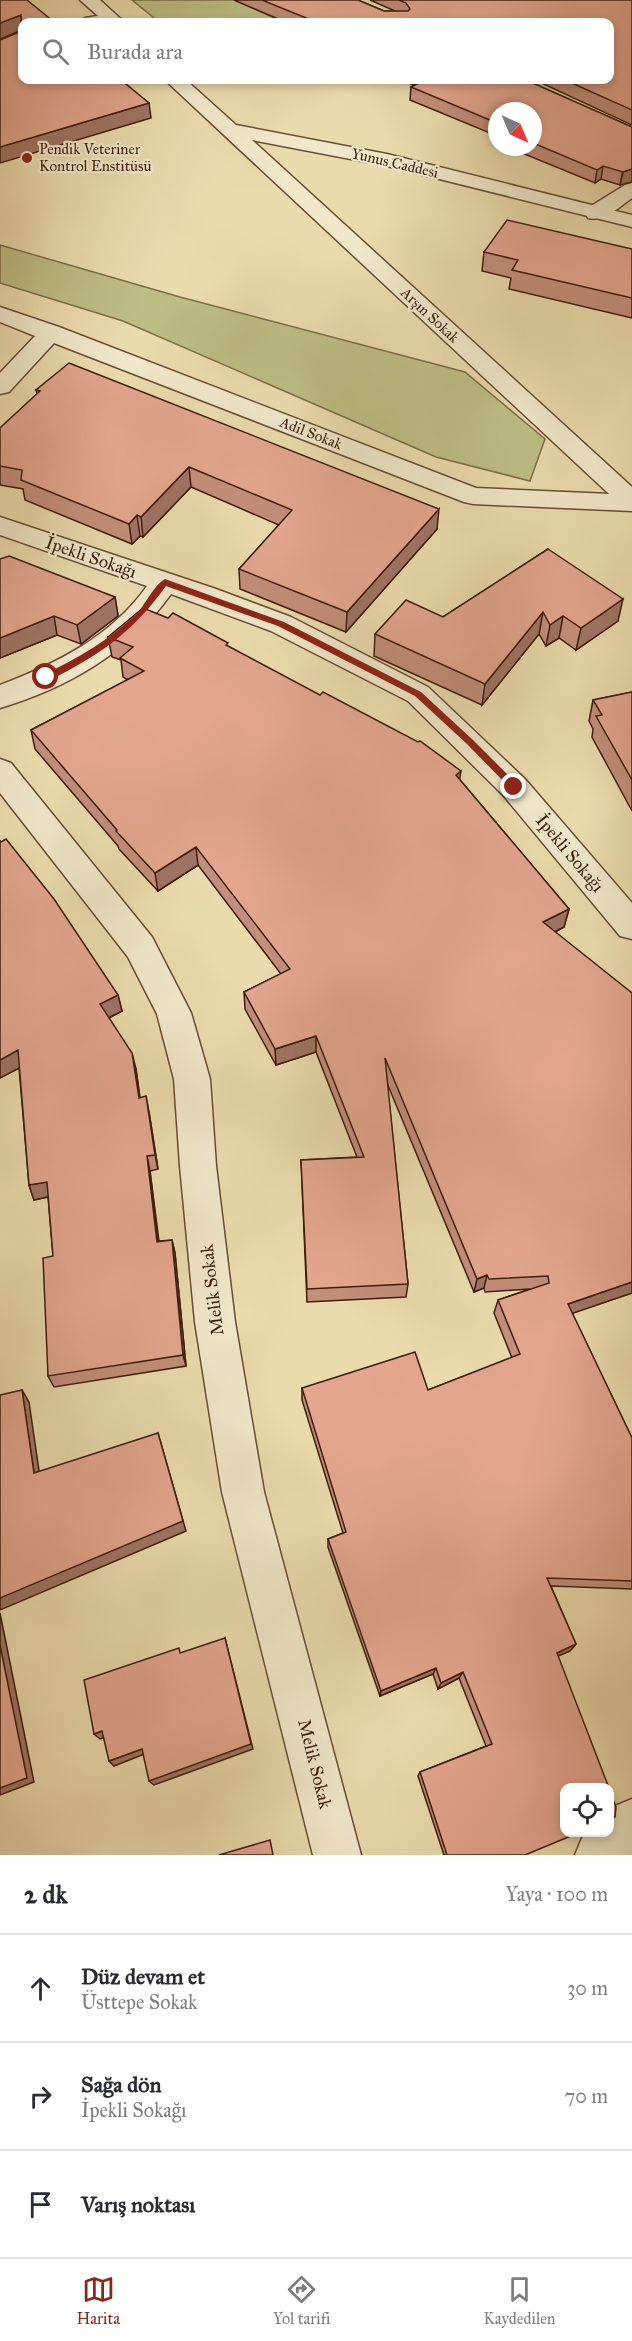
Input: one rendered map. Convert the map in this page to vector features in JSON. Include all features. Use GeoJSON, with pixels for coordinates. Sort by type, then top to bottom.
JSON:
{"type":"FeatureCollection","features":[{"type":"Feature","properties":{"kind":"street"},"geometry":{"type":"LineString","coordinates":[[89,0],[109,18]]}},
{"type":"Feature","properties":{"kind":"street"},"geometry":{"type":"LineString","coordinates":[[179,84],[228,130]]}},
{"type":"Feature","properties":{"kind":"street","name":"Yunus Caddesi"},"geometry":{"type":"LineString","coordinates":[[228,130],[387,160],[632,221]]}},
{"type":"Feature","properties":{"kind":"street","name":"Arşın Sokak"},"geometry":{"type":"LineString","coordinates":[[228,130],[632,502]]}},
{"type":"Feature","properties":{"kind":"street"},"geometry":{"type":"LineString","coordinates":[[300,195],[302,165],[307,158],[319,154],[352,153]]}},
{"type":"Feature","properties":{"kind":"street"},"geometry":{"type":"LineString","coordinates":[[596,213],[632,189]]}},
{"type":"Feature","properties":{"kind":"street","name":"Adil Sokak"},"geometry":{"type":"LineString","coordinates":[[0,314],[473,496],[632,502]]}},
{"type":"Feature","properties":{"kind":"street"},"geometry":{"type":"LineString","coordinates":[[0,387],[51,332]]}},
{"type":"Feature","properties":{"kind":"street","name":"İpekli Sokağı"},"geometry":{"type":"LineString","coordinates":[[0,526],[281,624],[418,694],[514,787],[632,926]]}},
{"type":"Feature","properties":{"kind":"street"},"geometry":{"type":"LineString","coordinates":[[0,697],[86,657],[117,636],[142,612],[165,582]]}},
{"type":"Feature","properties":{"kind":"street","name":"Melik Sokak"},"geometry":{"type":"LineString","coordinates":[[0,771],[140,947],[174,1013],[192,1079],[198,1166],[215,1322],[243,1492],[337,1855]]}},
{"type":"Feature","properties":{"kind":"street"},"geometry":{"type":"LineString","coordinates":[[599,1855],[632,1823]]}},
{"type":"Feature","properties":{"kind":"green space"},"geometry":{"type":"Polygon","coordinates":[[[132,0],[234,0],[275,18],[154,18],[132,0]]]}},
{"type":"Feature","properties":{"kind":"green space"},"geometry":{"type":"Polygon","coordinates":[[[0,245],[180,297],[465,372],[545,439],[530,481],[436,457],[123,321],[0,283],[0,245]]]}},
{"type":"Feature","properties":{"kind":"building"},"geometry":{"type":"Polygon","coordinates":[[[0,0],[27,0],[49,18],[21,18],[21,15],[0,23],[0,0]]]}},
{"type":"Feature","properties":{"kind":"building"},"geometry":{"type":"Polygon","coordinates":[[[262,0],[358,0],[384,11],[408,11],[410,9],[406,3],[399,0],[632,0],[632,110],[574,84],[614,84],[614,18],[306,18],[262,0]]]}},
{"type":"Feature","properties":{"kind":"building"},"geometry":{"type":"Polygon","coordinates":[[[18,33],[18,84],[126,84],[149,103],[0,147],[0,40],[18,33]]]}},
{"type":"Feature","properties":{"kind":"building"},"geometry":{"type":"Polygon","coordinates":[[[417,84],[535,84],[632,127],[632,169],[623,172],[603,166],[597,170],[542,147],[542,102],[488,102],[488,119],[411,87],[417,84]]]}},
{"type":"Feature","properties":{"kind":"building"},"geometry":{"type":"Polygon","coordinates":[[[507,220],[632,249],[632,298],[512,270],[518,260],[484,252],[507,220]]]}},
{"type":"Feature","properties":{"kind":"building"},"geometry":{"type":"Polygon","coordinates":[[[69,363],[439,509],[347,612],[239,569],[292,510],[189,467],[141,517],[137,515],[129,524],[21,480],[22,470],[0,466],[0,428],[40,391],[36,390],[69,363]]]}},
{"type":"Feature","properties":{"kind":"building"},"geometry":{"type":"Polygon","coordinates":[[[548,549],[623,599],[581,628],[563,616],[550,625],[543,612],[485,684],[375,634],[406,600],[443,617],[548,549]]]}},
{"type":"Feature","properties":{"kind":"building"},"geometry":{"type":"Polygon","coordinates":[[[9,556],[115,597],[77,625],[54,616],[0,638],[0,559],[9,556]]]}},
{"type":"Feature","properties":{"kind":"building"},"geometry":{"type":"Polygon","coordinates":[[[143,608],[168,618],[173,613],[228,643],[226,645],[320,695],[323,692],[420,741],[461,771],[456,775],[569,909],[543,922],[632,993],[632,1282],[568,1304],[632,1438],[632,1581],[547,1578],[576,1644],[557,1653],[607,1783],[560,1783],[560,1837],[568,1837],[525,1855],[447,1855],[420,1772],[492,1744],[463,1672],[441,1683],[436,1668],[381,1691],[328,1539],[346,1532],[302,1388],[415,1352],[428,1390],[520,1354],[498,1300],[549,1283],[548,1276],[489,1279],[487,1275],[477,1279],[385,1058],[408,1284],[307,1289],[301,1160],[364,1157],[316,1036],[275,1049],[244,992],[290,969],[196,847],[155,873],[116,831],[31,730],[144,671],[120,658],[133,647],[108,637],[143,608]]]}},
{"type":"Feature","properties":{"kind":"building"},"geometry":{"type":"Polygon","coordinates":[[[632,692],[632,780],[596,716],[602,715],[593,700],[632,692]]]}},
{"type":"Feature","properties":{"kind":"building"},"geometry":{"type":"Polygon","coordinates":[[[6,839],[54,899],[118,995],[100,1004],[132,1053],[139,1098],[146,1096],[155,1155],[147,1156],[157,1242],[172,1240],[183,1355],[48,1376],[43,1258],[53,1256],[47,1182],[29,1185],[18,1050],[0,1060],[0,841],[6,839]]]}},
{"type":"Feature","properties":{"kind":"building"},"geometry":{"type":"Polygon","coordinates":[[[22,1390],[34,1473],[158,1433],[183,1521],[0,1598],[0,1395],[22,1390]]]}},
{"type":"Feature","properties":{"kind":"building"},"geometry":{"type":"Polygon","coordinates":[[[225,1638],[251,1744],[149,1781],[142,1749],[109,1761],[102,1731],[94,1734],[84,1680],[179,1648],[180,1653],[225,1638]]]}},
{"type":"Feature","properties":{"kind":"building"},"geometry":{"type":"Polygon","coordinates":[[[0,1645],[27,1778],[0,1788],[0,1645]]]}},
{"type":"Feature","properties":{"kind":"building"},"geometry":{"type":"Polygon","coordinates":[[[270,1840],[273,1855],[219,1855],[270,1840]]]}},
{"type":"Feature","properties":{"kind":"place","name":"Pendik Veteriner Kontrol Enstitüsü"},"geometry":{"type":"Point","coordinates":[27,158]}},
{"type":"Feature","properties":{"kind":"route"},"geometry":{"type":"LineString","coordinates":[[46,677],[86,657],[117,636],[142,612],[165,582],[281,624],[418,694],[514,787]]}}]}
